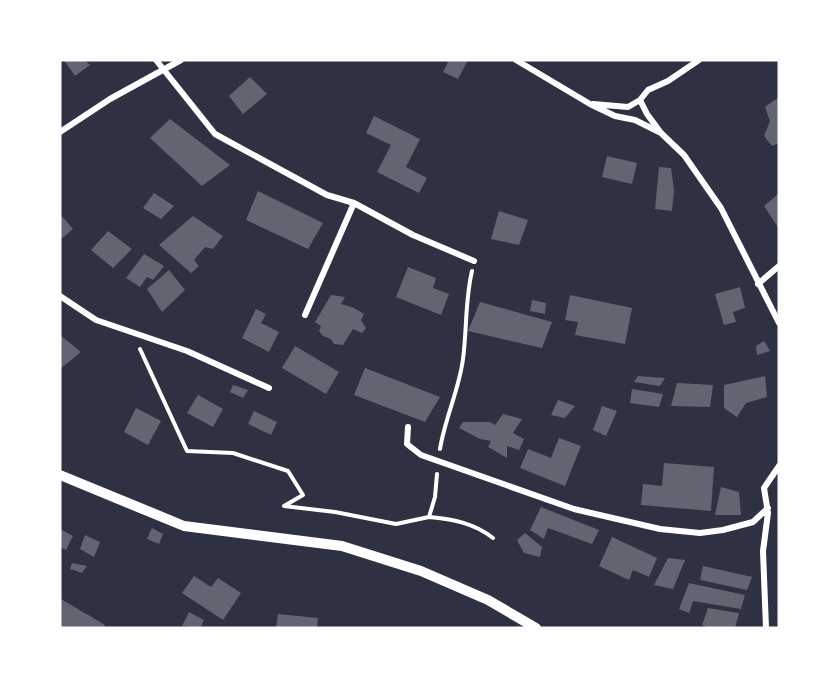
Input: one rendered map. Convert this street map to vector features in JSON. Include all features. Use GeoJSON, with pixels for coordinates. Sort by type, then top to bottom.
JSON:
{"type":"FeatureCollection","features":[{"type":"Feature","properties":{"kind":"street"},"geometry":{"type":"LineString","coordinates":[[156,60],[215,134],[327,195],[354,203],[412,235],[474,261]]}},
{"type":"Feature","properties":{"kind":"street"},"geometry":{"type":"LineString","coordinates":[[60,132],[110,99],[181,60]]}},
{"type":"Feature","properties":{"kind":"street"},"geometry":{"type":"LineString","coordinates":[[516,60],[590,104],[615,116],[635,120],[661,133]]}},
{"type":"Feature","properties":{"kind":"street"},"geometry":{"type":"LineString","coordinates":[[590,104],[628,107],[640,100],[648,90],[668,81],[699,60]]}},
{"type":"Feature","properties":{"kind":"street"},"geometry":{"type":"LineString","coordinates":[[640,100],[661,133],[684,155],[721,208],[779,323]]}},
{"type":"Feature","properties":{"kind":"street"},"geometry":{"type":"LineString","coordinates":[[305,315],[354,203]]}},
{"type":"Feature","properties":{"kind":"street"},"geometry":{"type":"LineString","coordinates":[[758,284],[779,266]]}},
{"type":"Feature","properties":{"kind":"street"},"geometry":{"type":"LineString","coordinates":[[60,296],[96,320],[187,351],[269,388]]}},
{"type":"Feature","properties":{"kind":"street"},"geometry":{"type":"LineString","coordinates":[[408,428],[407,444],[421,454],[438,461],[574,509],[660,529],[700,533],[723,530],[753,522],[768,508]]}},
{"type":"Feature","properties":{"kind":"street"},"geometry":{"type":"LineString","coordinates":[[766,628],[763,551],[768,508],[764,488],[779,466]]}},
{"type":"Feature","properties":{"kind":"street"},"geometry":{"type":"LineString","coordinates":[[60,475],[184,526],[342,546],[387,560],[421,571],[488,600],[536,628]]}},
{"type":"Feature","properties":{"kind":"path"},"geometry":{"type":"LineString","coordinates":[[429,517],[435,496],[442,434],[457,390],[463,358],[465,311],[474,261]]}},
{"type":"Feature","properties":{"kind":"path"},"geometry":{"type":"LineString","coordinates":[[133,333],[187,451],[232,453],[288,471],[303,495],[284,506],[335,512],[396,524],[429,517],[452,519],[483,530],[493,538]]}},
{"type":"Feature","properties":{"kind":"building"},"geometry":{"type":"Polygon","coordinates":[[[64,60],[85,60],[90,65],[75,76],[64,60]]]}},
{"type":"Feature","properties":{"kind":"building"},"geometry":{"type":"Polygon","coordinates":[[[449,60],[468,60],[458,79],[443,72],[449,60]]]}},
{"type":"Feature","properties":{"kind":"building"},"geometry":{"type":"Polygon","coordinates":[[[250,77],[267,94],[243,114],[229,96],[250,77]]]}},
{"type":"Feature","properties":{"kind":"building"},"geometry":{"type":"Polygon","coordinates":[[[779,97],[779,143],[772,146],[764,136],[770,121],[765,107],[779,97]]]}},
{"type":"Feature","properties":{"kind":"building"},"geometry":{"type":"Polygon","coordinates":[[[374,116],[420,139],[406,167],[427,178],[419,193],[377,172],[391,145],[366,133],[374,116]]]}},
{"type":"Feature","properties":{"kind":"building"},"geometry":{"type":"Polygon","coordinates":[[[170,119],[230,165],[202,186],[150,138],[170,119]]]}},
{"type":"Feature","properties":{"kind":"building"},"geometry":{"type":"Polygon","coordinates":[[[607,156],[637,163],[632,184],[602,177],[607,156]]]}},
{"type":"Feature","properties":{"kind":"building"},"geometry":{"type":"Polygon","coordinates":[[[659,167],[671,168],[674,190],[672,211],[655,209],[659,167]]]}},
{"type":"Feature","properties":{"kind":"building"},"geometry":{"type":"Polygon","coordinates":[[[258,191],[323,223],[308,249],[246,220],[258,191]]]}},
{"type":"Feature","properties":{"kind":"building"},"geometry":{"type":"Polygon","coordinates":[[[154,193],[174,206],[161,219],[143,208],[154,193]]]}},
{"type":"Feature","properties":{"kind":"building"},"geometry":{"type":"Polygon","coordinates":[[[779,193],[779,229],[764,206],[779,193]]]}},
{"type":"Feature","properties":{"kind":"building"},"geometry":{"type":"Polygon","coordinates":[[[499,211],[528,220],[519,245],[491,239],[499,211]]]}},
{"type":"Feature","properties":{"kind":"building"},"geometry":{"type":"Polygon","coordinates":[[[60,214],[73,229],[60,240],[60,214]]]}},
{"type":"Feature","properties":{"kind":"building"},"geometry":{"type":"Polygon","coordinates":[[[193,216],[223,236],[213,249],[205,247],[194,260],[199,266],[191,273],[159,245],[193,216]]]}},
{"type":"Feature","properties":{"kind":"building"},"geometry":{"type":"Polygon","coordinates":[[[108,231],[132,249],[113,268],[91,250],[108,231]]]}},
{"type":"Feature","properties":{"kind":"building"},"geometry":{"type":"Polygon","coordinates":[[[144,254],[164,266],[153,280],[147,277],[140,287],[126,278],[144,254]]]}},
{"type":"Feature","properties":{"kind":"building"},"geometry":{"type":"Polygon","coordinates":[[[408,267],[436,278],[433,288],[449,294],[441,315],[396,297],[408,267]]]}},
{"type":"Feature","properties":{"kind":"building"},"geometry":{"type":"Polygon","coordinates":[[[169,270],[185,290],[162,312],[147,289],[169,270]]]}},
{"type":"Feature","properties":{"kind":"building"},"geometry":{"type":"Polygon","coordinates":[[[740,287],[745,308],[733,312],[736,322],[724,325],[715,294],[740,287]]]}},
{"type":"Feature","properties":{"kind":"building"},"geometry":{"type":"Polygon","coordinates":[[[331,295],[345,297],[341,304],[364,314],[361,320],[366,328],[362,333],[353,329],[343,345],[334,344],[331,339],[323,336],[319,331],[321,326],[315,322],[331,295]]]}},
{"type":"Feature","properties":{"kind":"building"},"geometry":{"type":"Polygon","coordinates":[[[570,295],[632,308],[625,344],[575,335],[578,322],[565,320],[570,295]]]}},
{"type":"Feature","properties":{"kind":"building"},"geometry":{"type":"Polygon","coordinates":[[[532,300],[546,303],[545,314],[530,311],[532,300]]]}},
{"type":"Feature","properties":{"kind":"building"},"geometry":{"type":"Polygon","coordinates":[[[480,302],[552,322],[542,348],[468,331],[480,302]]]}},
{"type":"Feature","properties":{"kind":"building"},"geometry":{"type":"Polygon","coordinates":[[[256,309],[266,314],[261,323],[279,332],[269,352],[242,338],[256,309]]]}},
{"type":"Feature","properties":{"kind":"building"},"geometry":{"type":"Polygon","coordinates":[[[60,335],[81,352],[60,369],[60,335]]]}},
{"type":"Feature","properties":{"kind":"building"},"geometry":{"type":"Polygon","coordinates":[[[764,341],[770,351],[757,355],[756,346],[764,341]]]}},
{"type":"Feature","properties":{"kind":"building"},"geometry":{"type":"Polygon","coordinates":[[[295,346],[339,372],[326,394],[282,368],[295,346]]]}},
{"type":"Feature","properties":{"kind":"building"},"geometry":{"type":"Polygon","coordinates":[[[365,368],[440,397],[425,422],[354,395],[365,368]]]}},
{"type":"Feature","properties":{"kind":"building"},"geometry":{"type":"Polygon","coordinates":[[[638,376],[665,378],[660,386],[634,382],[638,376]]]}},
{"type":"Feature","properties":{"kind":"building"},"geometry":{"type":"Polygon","coordinates":[[[765,376],[767,397],[746,403],[737,417],[724,408],[724,385],[765,376]]]}},
{"type":"Feature","properties":{"kind":"building"},"geometry":{"type":"Polygon","coordinates":[[[677,383],[713,385],[710,407],[671,406],[677,383]]]}},
{"type":"Feature","properties":{"kind":"building"},"geometry":{"type":"Polygon","coordinates":[[[233,385],[248,390],[243,398],[230,392],[233,385]]]}},
{"type":"Feature","properties":{"kind":"building"},"geometry":{"type":"Polygon","coordinates":[[[632,389],[663,394],[659,407],[630,403],[632,389]]]}},
{"type":"Feature","properties":{"kind":"building"},"geometry":{"type":"Polygon","coordinates":[[[198,395],[223,409],[213,427],[187,413],[198,395]]]}},
{"type":"Feature","properties":{"kind":"building"},"geometry":{"type":"Polygon","coordinates":[[[558,400],[575,406],[565,418],[551,415],[558,400]]]}},
{"type":"Feature","properties":{"kind":"building"},"geometry":{"type":"Polygon","coordinates":[[[602,406],[617,411],[606,436],[593,430],[602,406]]]}},
{"type":"Feature","properties":{"kind":"building"},"geometry":{"type":"Polygon","coordinates":[[[136,408],[161,421],[148,445],[124,432],[136,408]]]}},
{"type":"Feature","properties":{"kind":"building"},"geometry":{"type":"Polygon","coordinates":[[[254,411],[277,422],[271,435],[248,424],[254,411]]]}},
{"type":"Feature","properties":{"kind":"building"},"geometry":{"type":"Polygon","coordinates":[[[503,414],[522,419],[513,433],[524,439],[519,450],[507,446],[507,458],[488,447],[491,441],[480,439],[459,428],[463,422],[490,422],[495,425],[503,414]]]}},
{"type":"Feature","properties":{"kind":"building"},"geometry":{"type":"Polygon","coordinates":[[[559,438],[581,446],[565,486],[520,468],[528,449],[551,458],[559,438]]]}},
{"type":"Feature","properties":{"kind":"building"},"geometry":{"type":"Polygon","coordinates":[[[664,463],[714,467],[711,511],[641,505],[643,484],[662,486],[664,463]]]}},
{"type":"Feature","properties":{"kind":"building"},"geometry":{"type":"Polygon","coordinates":[[[721,487],[739,492],[741,515],[715,515],[721,487]]]}},
{"type":"Feature","properties":{"kind":"building"},"geometry":{"type":"Polygon","coordinates":[[[541,507],[599,530],[592,544],[548,528],[544,539],[530,530],[541,507]]]}},
{"type":"Feature","properties":{"kind":"building"},"geometry":{"type":"Polygon","coordinates":[[[152,528],[163,534],[159,544],[147,539],[152,528]]]}},
{"type":"Feature","properties":{"kind":"building"},"geometry":{"type":"Polygon","coordinates":[[[60,529],[73,536],[66,550],[60,547],[60,529]]]}},
{"type":"Feature","properties":{"kind":"building"},"geometry":{"type":"Polygon","coordinates":[[[525,533],[542,547],[540,557],[524,553],[517,540],[525,533]]]}},
{"type":"Feature","properties":{"kind":"building"},"geometry":{"type":"Polygon","coordinates":[[[85,535],[100,542],[94,557],[80,549],[85,535]]]}},
{"type":"Feature","properties":{"kind":"building"},"geometry":{"type":"Polygon","coordinates":[[[612,537],[657,558],[649,577],[633,570],[629,580],[599,566],[612,537]]]}},
{"type":"Feature","properties":{"kind":"building"},"geometry":{"type":"Polygon","coordinates":[[[668,558],[685,560],[673,589],[654,585],[668,558]]]}},
{"type":"Feature","properties":{"kind":"building"},"geometry":{"type":"Polygon","coordinates":[[[72,563],[87,566],[82,573],[70,569],[72,563]]]}},
{"type":"Feature","properties":{"kind":"building"},"geometry":{"type":"Polygon","coordinates":[[[703,566],[752,577],[747,590],[700,580],[703,566]]]}},
{"type":"Feature","properties":{"kind":"building"},"geometry":{"type":"Polygon","coordinates":[[[194,576],[211,587],[218,578],[241,593],[223,620],[182,593],[194,576]]]}},
{"type":"Feature","properties":{"kind":"building"},"geometry":{"type":"Polygon","coordinates":[[[689,583],[745,595],[741,609],[693,601],[689,613],[679,609],[689,583]]]}},
{"type":"Feature","properties":{"kind":"building"},"geometry":{"type":"Polygon","coordinates":[[[61,599],[105,625],[104,628],[60,628],[61,599]]]}},
{"type":"Feature","properties":{"kind":"building"},"geometry":{"type":"Polygon","coordinates":[[[708,608],[739,613],[735,628],[709,628],[702,625],[708,608]]]}},
{"type":"Feature","properties":{"kind":"building"},"geometry":{"type":"Polygon","coordinates":[[[189,612],[204,620],[200,628],[182,626],[189,612]]]}},
{"type":"Feature","properties":{"kind":"building"},"geometry":{"type":"Polygon","coordinates":[[[278,614],[318,618],[317,628],[276,628],[278,614]]]}}]}
